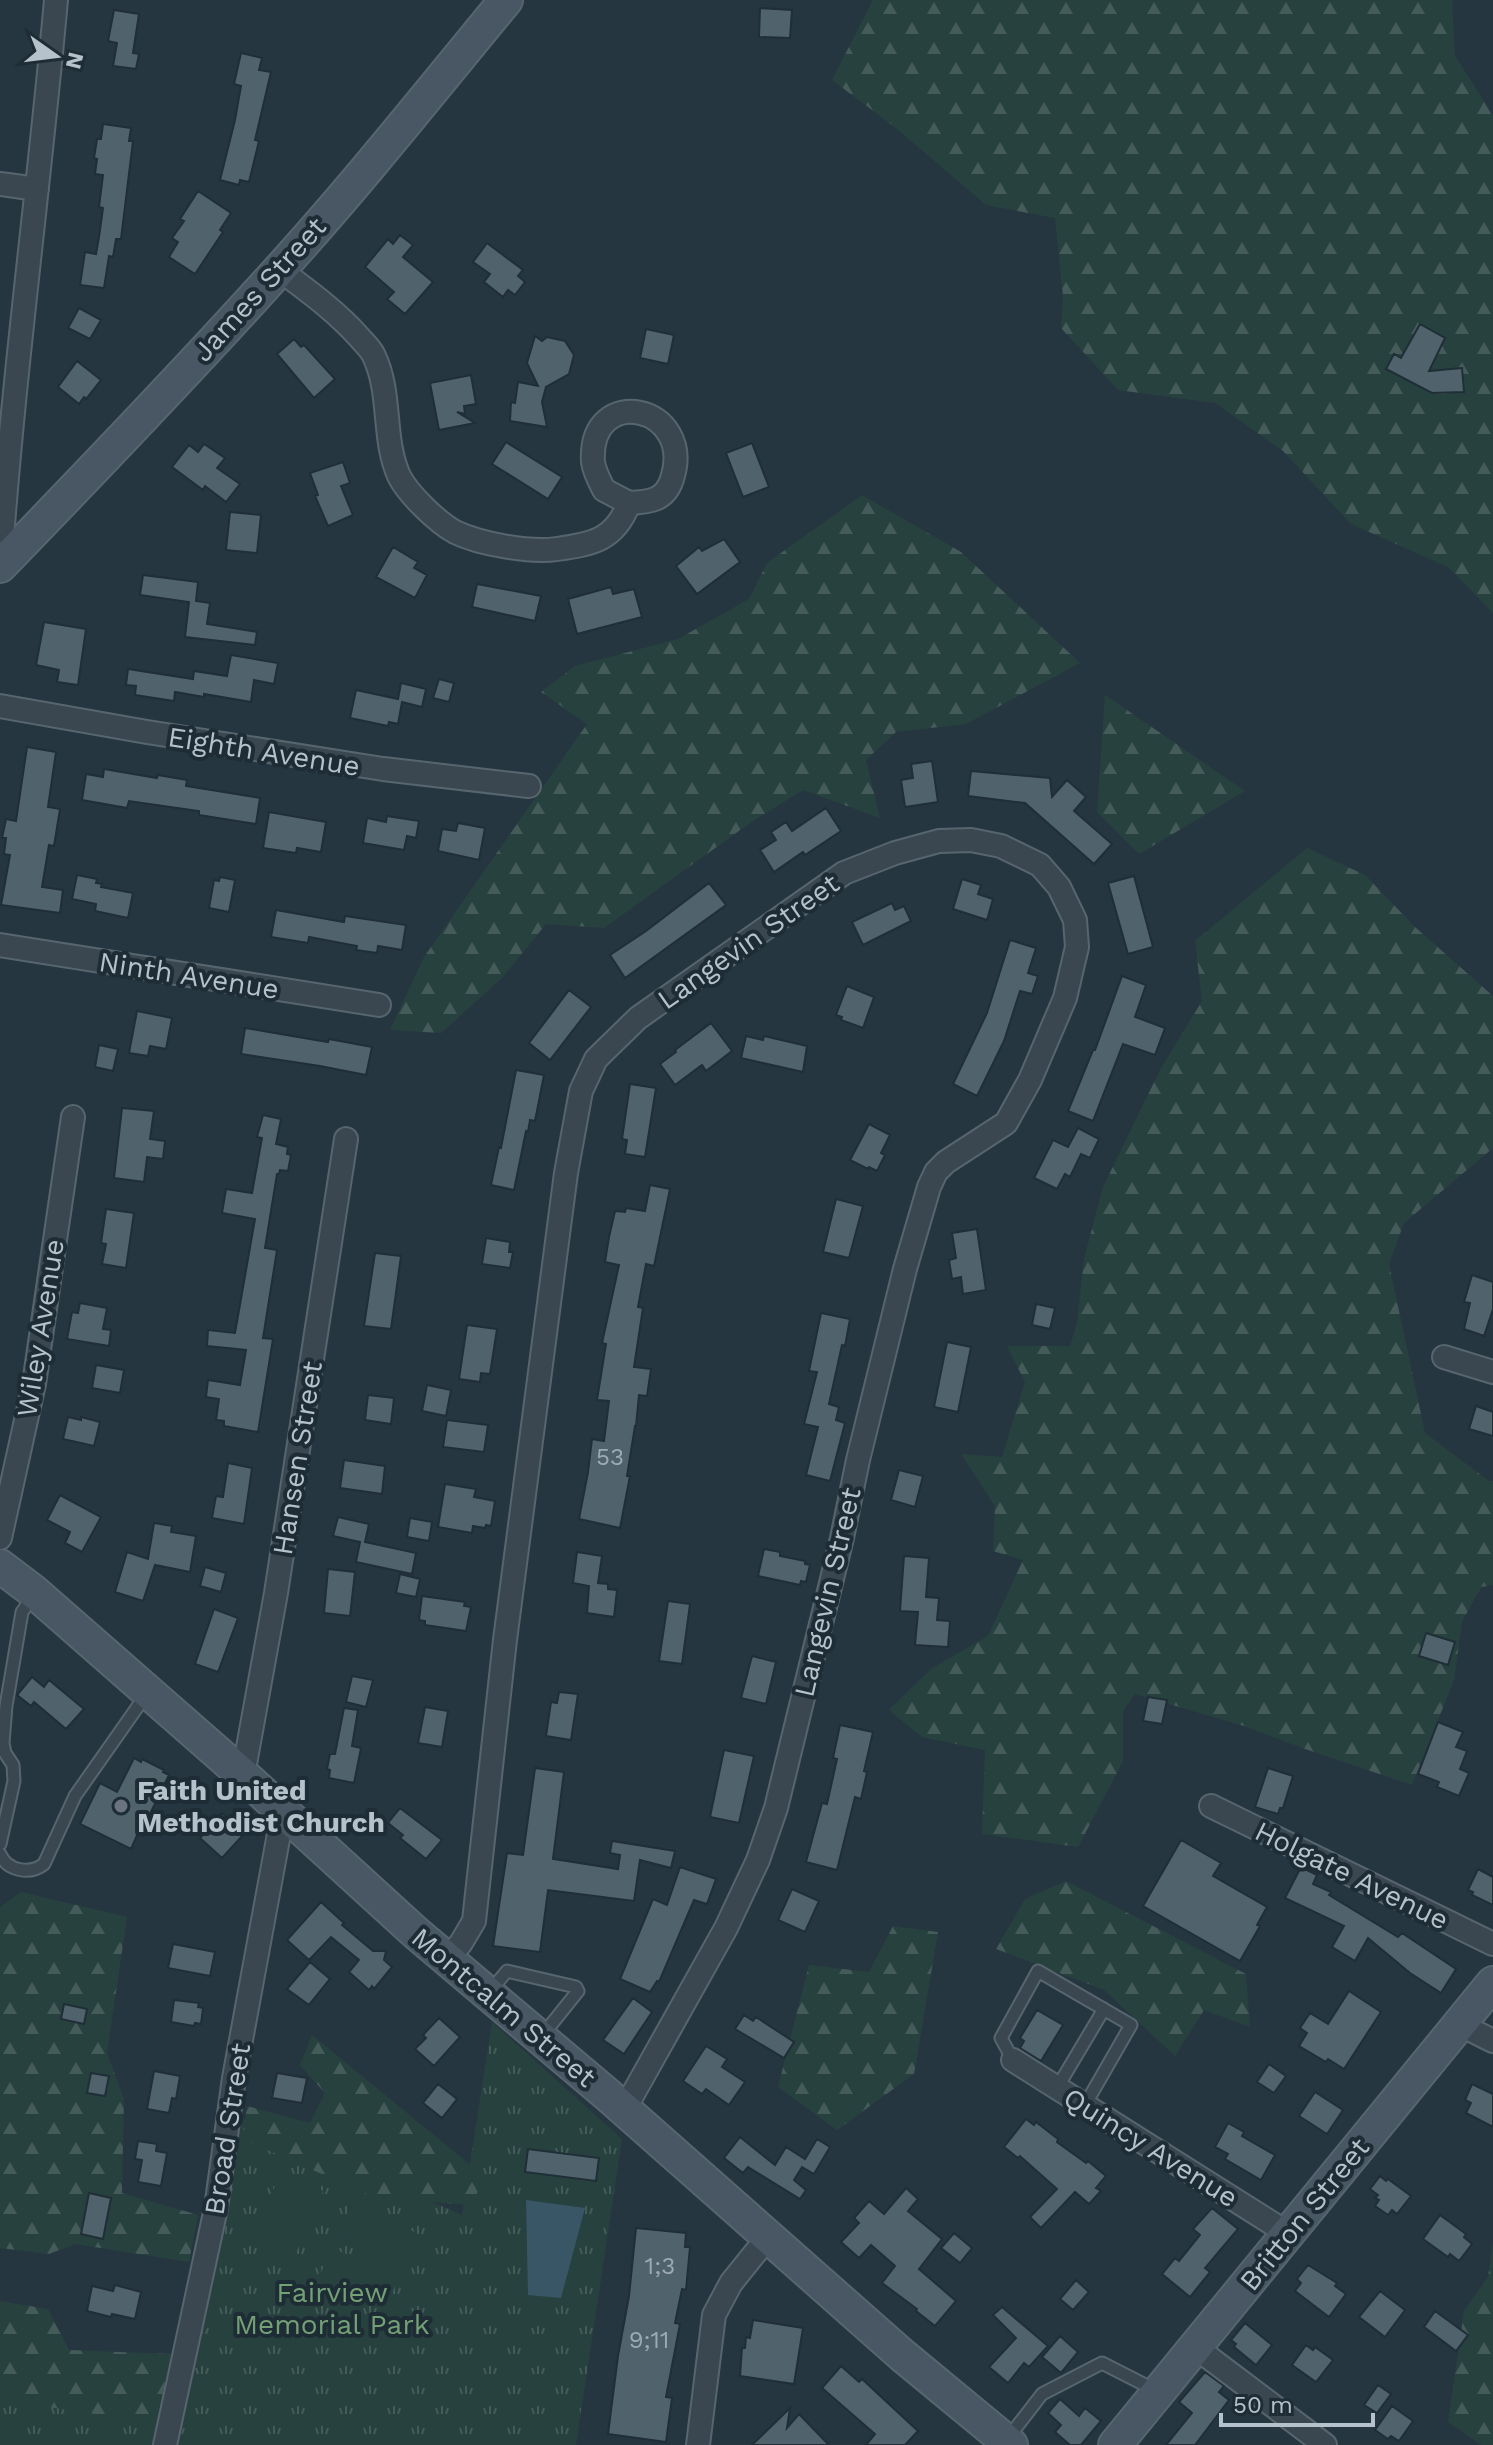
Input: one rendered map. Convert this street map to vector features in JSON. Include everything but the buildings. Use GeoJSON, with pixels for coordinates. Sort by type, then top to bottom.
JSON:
{"type":"FeatureCollection","features":[{"type":"Feature","properties":{"kind":"main road","name":"James Street"},"geometry":{"type":"LineString","coordinates":[[0,566],[98,466],[280,270],[393,139],[506,0]]}},
{"type":"Feature","properties":{"kind":"main road","name":"Montcalm Street"},"geometry":{"type":"LineString","coordinates":[[0,1566],[35,1593],[447,1959],[1006,2444]]}},
{"type":"Feature","properties":{"kind":"main road","name":"Britton Street"},"geometry":{"type":"LineString","coordinates":[[1115,2445],[1493,1983]]}},
{"type":"Feature","properties":{"kind":"street"},"geometry":{"type":"LineString","coordinates":[[0,566],[4,435],[37,189],[56,0]]}},
{"type":"Feature","properties":{"kind":"street"},"geometry":{"type":"LineString","coordinates":[[0,184],[37,189]]}},
{"type":"Feature","properties":{"kind":"street"},"geometry":{"type":"LineString","coordinates":[[280,270],[343,318],[374,355],[385,387],[388,430],[399,476],[417,501],[454,531],[491,543],[547,551],[590,545],[615,530],[629,503]]}},
{"type":"Feature","properties":{"kind":"street"},"geometry":{"type":"LineString","coordinates":[[621,413],[642,413],[658,419],[668,432],[677,453],[675,472],[670,487],[663,495],[652,502],[629,503],[604,490],[593,464],[596,434],[605,420],[621,413]]}},
{"type":"Feature","properties":{"kind":"street","name":"Eighth Avenue"},"geometry":{"type":"LineString","coordinates":[[0,706],[383,769],[529,786]]}},
{"type":"Feature","properties":{"kind":"street","name":"Langevin Street"},"geometry":{"type":"LineString","coordinates":[[447,1959],[474,1921],[506,1632],[566,1173],[581,1091],[596,1059],[638,1018],[844,873],[895,853],[939,841],[971,840],[1001,846],[1040,865],[1059,887],[1075,920],[1077,947],[1065,998],[1030,1080],[1006,1123],[946,1162],[936,1172],[929,1187],[905,1269],[772,1821],[758,1860],[726,1928],[624,2110]]}},
{"type":"Feature","properties":{"kind":"street","name":"Ninth Avenue"},"geometry":{"type":"LineString","coordinates":[[0,945],[379,1005]]}},
{"type":"Feature","properties":{"kind":"street","name":"Wiley Avenue"},"geometry":{"type":"LineString","coordinates":[[0,1538],[34,1384],[73,1117]]}},
{"type":"Feature","properties":{"kind":"street","name":"Hansen Street"},"geometry":{"type":"LineString","coordinates":[[243,1775],[276,1593],[346,1139]]}},
{"type":"Feature","properties":{"kind":"street"},"geometry":{"type":"LineString","coordinates":[[1444,1357],[1493,1372]]}},
{"type":"Feature","properties":{"kind":"street","name":"Holgate Avenue"},"geometry":{"type":"LineString","coordinates":[[1211,1806],[1493,1944]]}},
{"type":"Feature","properties":{"kind":"street","name":"Broad Street"},"geometry":{"type":"LineString","coordinates":[[165,2445],[216,2208],[234,2078],[283,1812]]}},
{"type":"Feature","properties":{"kind":"street"},"geometry":{"type":"LineString","coordinates":[[1459,2024],[1493,2041]]}},
{"type":"Feature","properties":{"kind":"street","name":"Quincy Avenue"},"geometry":{"type":"LineString","coordinates":[[1013,2060],[1289,2234]]}},
{"type":"Feature","properties":{"kind":"street"},"geometry":{"type":"LineString","coordinates":[[698,2445],[714,2315],[731,2283],[768,2237]]}},
{"type":"Feature","properties":{"kind":"street"},"geometry":{"type":"LineString","coordinates":[[1195,2347],[1325,2445]]}},
{"type":"Feature","properties":{"kind":"lane"},"geometry":{"type":"LineString","coordinates":[[0,1844],[14,1781],[13,1765],[3,1743],[6,1706],[22,1612],[35,1593]]}},
{"type":"Feature","properties":{"kind":"lane"},"geometry":{"type":"LineString","coordinates":[[0,1854],[11,1867],[26,1871],[44,1864],[75,1796],[148,1692]]}},
{"type":"Feature","properties":{"kind":"lane"},"geometry":{"type":"LineString","coordinates":[[488,1994],[507,1971],[576,1987],[578,1991],[540,2038]]}},
{"type":"Feature","properties":{"kind":"lane"},"geometry":{"type":"LineString","coordinates":[[1013,2060],[1001,2038],[1038,1971],[1131,2025],[1085,2105]]}},
{"type":"Feature","properties":{"kind":"lane"},"geometry":{"type":"LineString","coordinates":[[1057,2088],[1104,2009]]}},
{"type":"Feature","properties":{"kind":"lane"},"geometry":{"type":"LineString","coordinates":[[1006,2444],[1042,2394],[1102,2363],[1158,2392]]}},
{"type":"Feature","properties":{"kind":"green space"},"geometry":{"type":"Polygon","coordinates":[[[873,0],[1452,0],[1455,56],[1493,115],[1493,613],[1448,567],[1351,524],[1283,451],[1215,403],[1118,390],[1061,328],[1063,296],[1055,218],[986,205],[896,128],[832,80],[873,0]]]}},
{"type":"Feature","properties":{"kind":"green space"},"geometry":{"type":"Polygon","coordinates":[[[862,495],[961,552],[1080,663],[966,724],[896,732],[866,760],[880,818],[803,790],[750,823],[604,928],[546,924],[503,977],[441,1033],[390,1030],[424,957],[587,724],[541,692],[575,666],[678,639],[749,599],[767,563],[862,495]]]}},
{"type":"Feature","properties":{"kind":"green space"},"geometry":{"type":"Polygon","coordinates":[[[1105,695],[1245,791],[1139,854],[1097,812],[1105,695]]]}},
{"type":"Feature","properties":{"kind":"green space"},"geometry":{"type":"Polygon","coordinates":[[[1307,848],[1365,875],[1415,927],[1493,996],[1493,1148],[1404,1223],[1389,1264],[1425,1433],[1493,1481],[1493,1585],[1481,1587],[1462,1622],[1454,1680],[1412,1785],[1244,1726],[1135,1694],[1123,1711],[1123,1761],[1078,1847],[982,1834],[985,1750],[922,1737],[889,1710],[931,1669],[988,1636],[1023,1560],[993,1551],[995,1506],[961,1454],[1002,1457],[1025,1382],[1007,1346],[1070,1346],[1077,1323],[1084,1259],[1103,1187],[1160,1070],[1202,1001],[1195,941],[1307,848]]]}},
{"type":"Feature","properties":{"kind":"green space"},"geometry":{"type":"Polygon","coordinates":[[[1066,1881],[1246,1974],[1250,2027],[1204,2010],[1175,2056],[1104,1990],[996,1949],[1025,1899],[1066,1881]]]}},
{"type":"Feature","properties":{"kind":"green space"},"geometry":{"type":"Polygon","coordinates":[[[21,1892],[127,1917],[107,2053],[124,2099],[122,2193],[198,2215],[189,2262],[75,2244],[49,2254],[0,2248],[0,1907],[21,1892]]]}},
{"type":"Feature","properties":{"kind":"green space"},"geometry":{"type":"Polygon","coordinates":[[[893,1926],[938,1932],[914,2074],[837,2130],[778,2087],[809,1965],[869,1972],[893,1926]]]}},
{"type":"Feature","properties":{"kind":"green space","name":"Fairview Memorial Park"},"geometry":{"type":"Polygon","coordinates":[[[492,2022],[622,2139],[576,2445],[0,2445],[0,2385],[166,2412],[228,2112],[462,2215],[492,2022]]]}},
{"type":"Feature","properties":{"kind":"green space"},"geometry":{"type":"Polygon","coordinates":[[[312,2035],[485,2177],[471,2205],[376,2198],[243,2139],[247,2106],[310,2123],[325,2093],[300,2065],[312,2035]]]}},
{"type":"Feature","properties":{"kind":"green space"},"geometry":{"type":"Polygon","coordinates":[[[281,2172],[323,2191],[292,2262],[250,2243],[281,2172]]]}},
{"type":"Feature","properties":{"kind":"green space"},"geometry":{"type":"Polygon","coordinates":[[[351,2205],[417,2233],[403,2265],[337,2237],[351,2205]]]}},
{"type":"Feature","properties":{"kind":"green space"},"geometry":{"type":"Polygon","coordinates":[[[1493,2242],[1493,2445],[1481,2445],[1448,2422],[1464,2311],[1488,2277],[1493,2242]]]}},
{"type":"Feature","properties":{"kind":"green space"},"geometry":{"type":"Polygon","coordinates":[[[332,2248],[399,2276],[386,2308],[318,2279],[332,2248]]]}},
{"type":"Feature","properties":{"kind":"green space"},"geometry":{"type":"Polygon","coordinates":[[[0,2301],[48,2309],[69,2350],[171,2354],[157,2423],[0,2400],[0,2301]]]}},
{"type":"Feature","properties":{"kind":"water"},"geometry":{"type":"Polygon","coordinates":[[[526,2200],[585,2208],[561,2298],[528,2295],[526,2200]]]}},
{"type":"Feature","properties":{"kind":"place","name":"Faith United Methodist Church"},"geometry":{"type":"Point","coordinates":[121,1806]}}]}
